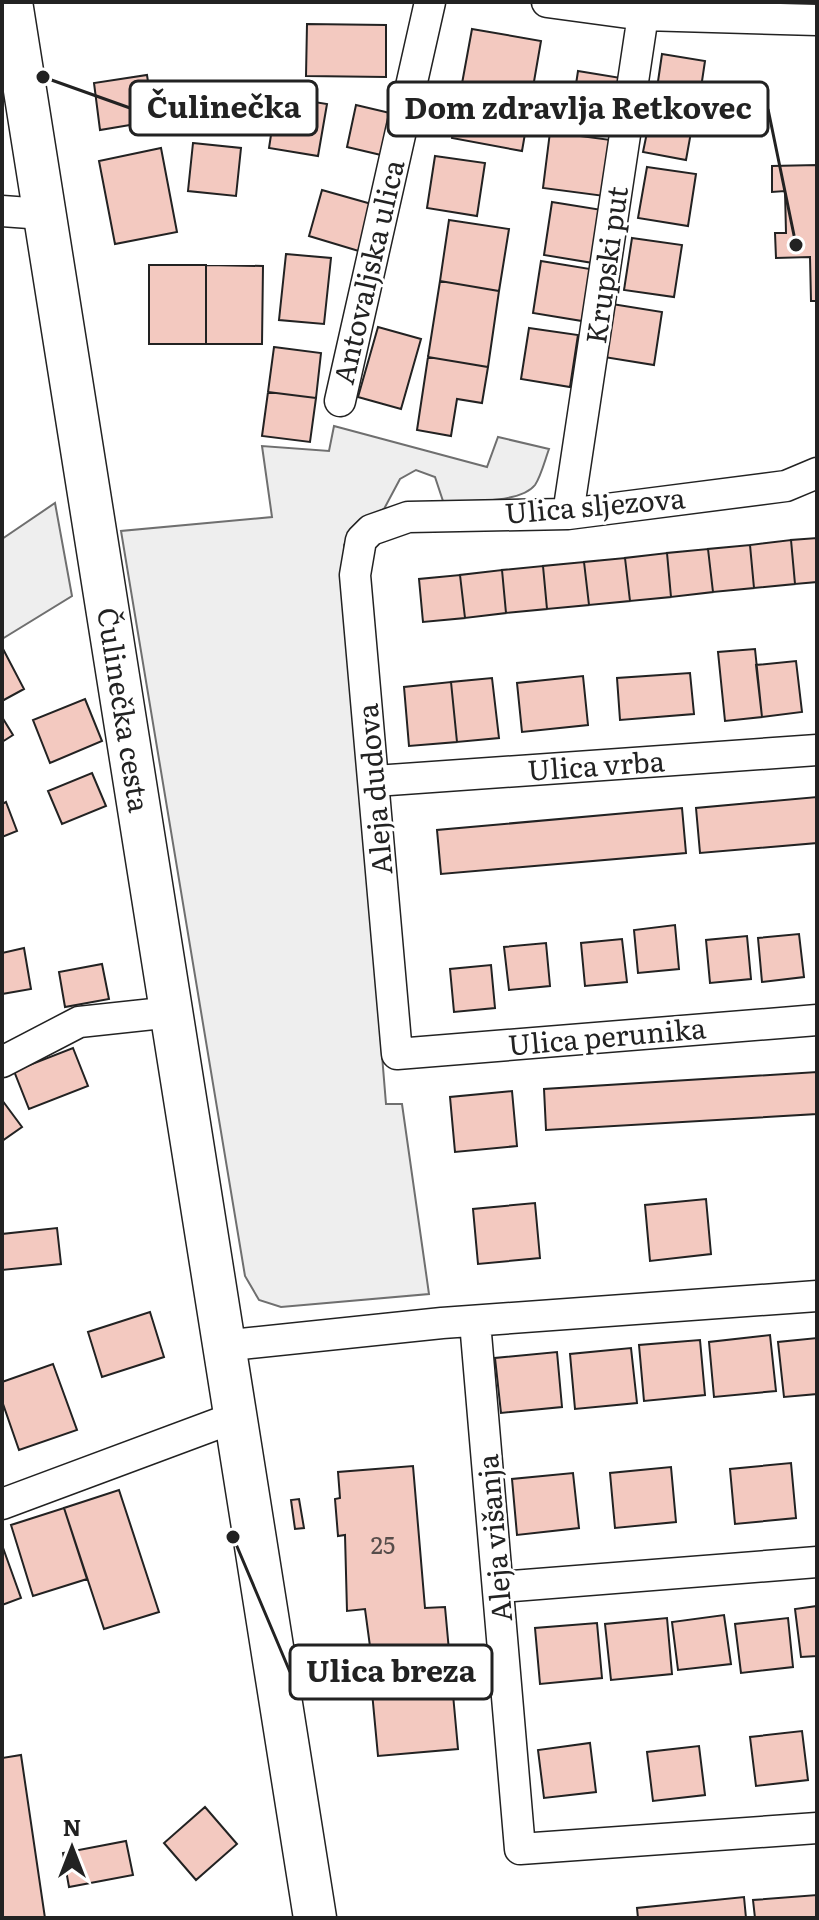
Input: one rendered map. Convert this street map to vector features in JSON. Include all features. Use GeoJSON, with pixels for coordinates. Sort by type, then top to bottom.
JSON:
{"type":"FeatureCollection","features":[{"type":"Feature","properties":{"kind":"main road","name":"Čulinečka cesta"},"geometry":{"type":"LineString","coordinates":[[11,2],[172,1012],[233,1418],[315,1918]]}},
{"type":"Feature","properties":{"kind":"street","name":"Antovaljska ulica"},"geometry":{"type":"LineString","coordinates":[[340,401],[430,2]]}},
{"type":"Feature","properties":{"kind":"street"},"geometry":{"type":"LineString","coordinates":[[547,2],[643,15],[817,20]]}},
{"type":"Feature","properties":{"kind":"street","name":"Krupski put"},"geometry":{"type":"LineString","coordinates":[[568,514],[643,15]]}},
{"type":"Feature","properties":{"kind":"street"},"geometry":{"type":"LineString","coordinates":[[2,211],[43,214]]}},
{"type":"Feature","properties":{"kind":"street","name":"Ulica sljezova"},"geometry":{"type":"LineString","coordinates":[[371,530],[408,517],[568,514],[786,486],[817,473]]}},
{"type":"Feature","properties":{"kind":"street","name":"Aleja dudova"},"geometry":{"type":"LineString","coordinates":[[371,530],[361,540],[355,575],[397,1054]]}},
{"type":"Feature","properties":{"kind":"street","name":"Ulica vrba"},"geometry":{"type":"LineString","coordinates":[[375,781],[817,750]]}},
{"type":"Feature","properties":{"kind":"street"},"geometry":{"type":"LineString","coordinates":[[8,1049],[79,1022],[172,1012]]}},
{"type":"Feature","properties":{"kind":"street","name":"Ulica perunika"},"geometry":{"type":"LineString","coordinates":[[397,1054],[817,1020]]}},
{"type":"Feature","properties":{"kind":"street"},"geometry":{"type":"LineString","coordinates":[[222,1346],[475,1322],[817,1296]]}},
{"type":"Feature","properties":{"kind":"street","name":"Aleja višanja"},"geometry":{"type":"LineString","coordinates":[[475,1322],[520,1849],[817,1828]]}},
{"type":"Feature","properties":{"kind":"street"},"geometry":{"type":"LineString","coordinates":[[2,1504],[233,1418]]}},
{"type":"Feature","properties":{"kind":"street"},"geometry":{"type":"LineString","coordinates":[[500,1587],[817,1562]]}},
{"type":"Feature","properties":{"kind":"shaded area"},"geometry":{"type":"Polygon","coordinates":[[[334,426],[487,467],[498,437],[549,449],[535,485],[517,496],[505,498],[443,501],[435,477],[416,470],[400,479],[384,509],[359,522],[344,545],[346,615],[386,1104],[402,1104],[429,1294],[281,1307],[259,1300],[245,1276],[121,531],[272,517],[262,446],[329,451],[334,426]]]}},
{"type":"Feature","properties":{"kind":"shaded area"},"geometry":{"type":"Polygon","coordinates":[[[55,503],[72,596],[2,639],[2,539],[55,503]]]}},
{"type":"Feature","properties":{"kind":"building"},"geometry":{"type":"Polygon","coordinates":[[[307,24],[386,25],[386,77],[306,76],[307,24]]]}},
{"type":"Feature","properties":{"kind":"building"},"geometry":{"type":"Polygon","coordinates":[[[472,29],[541,41],[522,151],[452,138],[472,29]]]}},
{"type":"Feature","properties":{"kind":"building"},"geometry":{"type":"Polygon","coordinates":[[[662,54],[705,61],[698,108],[655,102],[662,54]]]}},
{"type":"Feature","properties":{"kind":"building"},"geometry":{"type":"Polygon","coordinates":[[[578,71],[627,79],[619,131],[570,124],[578,71]]]}},
{"type":"Feature","properties":{"kind":"building"},"geometry":{"type":"Polygon","coordinates":[[[147,75],[154,121],[100,130],[94,83],[147,75]]]}},
{"type":"Feature","properties":{"kind":"building"},"geometry":{"type":"Polygon","coordinates":[[[277,96],[327,104],[318,156],[269,148],[277,96]]]}},
{"type":"Feature","properties":{"kind":"building"},"geometry":{"type":"Polygon","coordinates":[[[356,105],[390,113],[381,155],[347,147],[356,105]]]}},
{"type":"Feature","properties":{"kind":"building"},"geometry":{"type":"Polygon","coordinates":[[[651,113],[693,121],[686,160],[643,152],[651,113]]]}},
{"type":"Feature","properties":{"kind":"building"},"geometry":{"type":"Polygon","coordinates":[[[550,132],[611,140],[604,196],[543,188],[550,132]]]}},
{"type":"Feature","properties":{"kind":"building"},"geometry":{"type":"Polygon","coordinates":[[[193,143],[241,148],[236,196],[188,191],[193,143]]]}},
{"type":"Feature","properties":{"kind":"building"},"geometry":{"type":"Polygon","coordinates":[[[161,148],[177,232],[115,244],[99,161],[161,148]]]}},
{"type":"Feature","properties":{"kind":"building"},"geometry":{"type":"Polygon","coordinates":[[[435,156],[485,163],[477,216],[427,208],[435,156]]]}},
{"type":"Feature","properties":{"kind":"building"},"geometry":{"type":"Polygon","coordinates":[[[817,165],[817,301],[811,301],[810,257],[776,258],[775,233],[786,233],[785,191],[772,192],[772,166],[817,165]]]}},
{"type":"Feature","properties":{"kind":"building"},"geometry":{"type":"Polygon","coordinates":[[[647,167],[696,174],[688,226],[638,218],[647,167]]]}},
{"type":"Feature","properties":{"kind":"building"},"geometry":{"type":"Polygon","coordinates":[[[322,190],[375,205],[362,252],[309,236],[322,190]]]}},
{"type":"Feature","properties":{"kind":"building"},"geometry":{"type":"Polygon","coordinates":[[[552,202],[602,210],[593,263],[544,255],[552,202]]]}},
{"type":"Feature","properties":{"kind":"building"},"geometry":{"type":"Polygon","coordinates":[[[449,220],[509,229],[499,291],[440,281],[449,220]]]}},
{"type":"Feature","properties":{"kind":"building"},"geometry":{"type":"Polygon","coordinates":[[[632,238],[682,245],[674,297],[624,290],[632,238]]]}},
{"type":"Feature","properties":{"kind":"building"},"geometry":{"type":"Polygon","coordinates":[[[286,254],[331,258],[324,324],[279,320],[286,254]]]}},
{"type":"Feature","properties":{"kind":"building"},"geometry":{"type":"Polygon","coordinates":[[[541,261],[590,269],[582,321],[533,313],[541,261]]]}},
{"type":"Feature","properties":{"kind":"building"},"geometry":{"type":"Polygon","coordinates":[[[149,265],[206,265],[206,344],[149,344],[149,265]]]}},
{"type":"Feature","properties":{"kind":"building"},"geometry":{"type":"Polygon","coordinates":[[[206,265],[263,266],[262,344],[206,344],[206,265]]]}},
{"type":"Feature","properties":{"kind":"building"},"geometry":{"type":"Polygon","coordinates":[[[440,281],[499,291],[488,367],[428,357],[440,281]]]}},
{"type":"Feature","properties":{"kind":"building"},"geometry":{"type":"Polygon","coordinates":[[[612,304],[662,312],[654,365],[604,357],[612,304]]]}},
{"type":"Feature","properties":{"kind":"building"},"geometry":{"type":"Polygon","coordinates":[[[378,327],[421,339],[401,409],[358,397],[378,327]]]}},
{"type":"Feature","properties":{"kind":"building"},"geometry":{"type":"Polygon","coordinates":[[[529,328],[578,335],[570,387],[521,379],[529,328]]]}},
{"type":"Feature","properties":{"kind":"building"},"geometry":{"type":"Polygon","coordinates":[[[274,347],[321,353],[316,398],[268,392],[274,347]]]}},
{"type":"Feature","properties":{"kind":"building"},"geometry":{"type":"Polygon","coordinates":[[[428,357],[488,367],[482,403],[457,399],[451,436],[417,430],[428,357]]]}},
{"type":"Feature","properties":{"kind":"building"},"geometry":{"type":"Polygon","coordinates":[[[268,392],[316,398],[310,442],[262,436],[268,392]]]}},
{"type":"Feature","properties":{"kind":"building"},"geometry":{"type":"Polygon","coordinates":[[[817,538],[817,582],[795,584],[791,540],[817,538]]]}},
{"type":"Feature","properties":{"kind":"building"},"geometry":{"type":"Polygon","coordinates":[[[791,540],[795,584],[754,588],[750,545],[791,540]]]}},
{"type":"Feature","properties":{"kind":"building"},"geometry":{"type":"Polygon","coordinates":[[[750,545],[754,588],[713,592],[708,549],[750,545]]]}},
{"type":"Feature","properties":{"kind":"building"},"geometry":{"type":"Polygon","coordinates":[[[708,549],[713,592],[671,597],[667,553],[708,549]]]}},
{"type":"Feature","properties":{"kind":"building"},"geometry":{"type":"Polygon","coordinates":[[[667,553],[671,597],[630,601],[625,558],[667,553]]]}},
{"type":"Feature","properties":{"kind":"building"},"geometry":{"type":"Polygon","coordinates":[[[625,558],[630,601],[589,605],[584,562],[625,558]]]}},
{"type":"Feature","properties":{"kind":"building"},"geometry":{"type":"Polygon","coordinates":[[[584,562],[589,605],[547,609],[543,566],[584,562]]]}},
{"type":"Feature","properties":{"kind":"building"},"geometry":{"type":"Polygon","coordinates":[[[543,566],[547,609],[506,613],[502,570],[543,566]]]}},
{"type":"Feature","properties":{"kind":"building"},"geometry":{"type":"Polygon","coordinates":[[[502,570],[506,613],[465,618],[460,575],[502,570]]]}},
{"type":"Feature","properties":{"kind":"building"},"geometry":{"type":"Polygon","coordinates":[[[460,575],[465,618],[423,622],[419,579],[460,575]]]}},
{"type":"Feature","properties":{"kind":"building"},"geometry":{"type":"Polygon","coordinates":[[[2,647],[24,689],[2,701],[2,647]]]}},
{"type":"Feature","properties":{"kind":"building"},"geometry":{"type":"Polygon","coordinates":[[[755,649],[762,717],[725,721],[718,652],[755,649]]]}},
{"type":"Feature","properties":{"kind":"building"},"geometry":{"type":"Polygon","coordinates":[[[796,661],[802,712],[762,717],[756,665],[796,661]]]}},
{"type":"Feature","properties":{"kind":"building"},"geometry":{"type":"Polygon","coordinates":[[[690,673],[694,714],[620,720],[617,678],[690,673]]]}},
{"type":"Feature","properties":{"kind":"building"},"geometry":{"type":"Polygon","coordinates":[[[583,676],[588,725],[522,732],[517,683],[583,676]]]}},
{"type":"Feature","properties":{"kind":"building"},"geometry":{"type":"Polygon","coordinates":[[[492,678],[499,738],[457,742],[451,682],[492,678]]]}},
{"type":"Feature","properties":{"kind":"building"},"geometry":{"type":"Polygon","coordinates":[[[451,682],[457,742],[409,746],[404,687],[451,682]]]}},
{"type":"Feature","properties":{"kind":"building"},"geometry":{"type":"Polygon","coordinates":[[[85,699],[102,741],[50,763],[33,720],[85,699]]]}},
{"type":"Feature","properties":{"kind":"building"},"geometry":{"type":"Polygon","coordinates":[[[2,717],[13,735],[2,742],[2,717]]]}},
{"type":"Feature","properties":{"kind":"building"},"geometry":{"type":"Polygon","coordinates":[[[92,773],[106,806],[62,824],[48,791],[92,773]]]}},
{"type":"Feature","properties":{"kind":"building"},"geometry":{"type":"Polygon","coordinates":[[[817,797],[817,843],[700,853],[696,808],[817,797]]]}},
{"type":"Feature","properties":{"kind":"building"},"geometry":{"type":"Polygon","coordinates":[[[6,802],[17,831],[2,837],[2,804],[6,802]]]}},
{"type":"Feature","properties":{"kind":"building"},"geometry":{"type":"Polygon","coordinates":[[[682,808],[686,853],[441,874],[437,830],[682,808]]]}},
{"type":"Feature","properties":{"kind":"building"},"geometry":{"type":"Polygon","coordinates":[[[675,925],[679,969],[638,973],[634,930],[675,925]]]}},
{"type":"Feature","properties":{"kind":"building"},"geometry":{"type":"Polygon","coordinates":[[[799,934],[804,977],[762,982],[758,938],[799,934]]]}},
{"type":"Feature","properties":{"kind":"building"},"geometry":{"type":"Polygon","coordinates":[[[747,936],[751,979],[710,983],[706,940],[747,936]]]}},
{"type":"Feature","properties":{"kind":"building"},"geometry":{"type":"Polygon","coordinates":[[[622,939],[627,982],[585,986],[581,943],[622,939]]]}},
{"type":"Feature","properties":{"kind":"building"},"geometry":{"type":"Polygon","coordinates":[[[546,943],[550,986],[509,990],[504,947],[546,943]]]}},
{"type":"Feature","properties":{"kind":"building"},"geometry":{"type":"Polygon","coordinates":[[[24,948],[31,989],[2,994],[2,953],[24,948]]]}},
{"type":"Feature","properties":{"kind":"building"},"geometry":{"type":"Polygon","coordinates":[[[102,964],[109,999],[65,1007],[59,972],[102,964]]]}},
{"type":"Feature","properties":{"kind":"building"},"geometry":{"type":"Polygon","coordinates":[[[491,965],[495,1008],[454,1012],[450,969],[491,965]]]}},
{"type":"Feature","properties":{"kind":"building"},"geometry":{"type":"Polygon","coordinates":[[[73,1048],[88,1086],[29,1109],[14,1071],[73,1048]]]}},
{"type":"Feature","properties":{"kind":"building"},"geometry":{"type":"Polygon","coordinates":[[[817,1072],[817,1114],[546,1130],[544,1089],[817,1072]]]}},
{"type":"Feature","properties":{"kind":"building"},"geometry":{"type":"Polygon","coordinates":[[[512,1091],[517,1146],[455,1152],[450,1097],[512,1091]]]}},
{"type":"Feature","properties":{"kind":"building"},"geometry":{"type":"Polygon","coordinates":[[[2,1100],[22,1127],[2,1141],[2,1100]]]}},
{"type":"Feature","properties":{"kind":"building"},"geometry":{"type":"Polygon","coordinates":[[[706,1199],[711,1254],[650,1261],[645,1205],[706,1199]]]}},
{"type":"Feature","properties":{"kind":"building"},"geometry":{"type":"Polygon","coordinates":[[[535,1203],[540,1258],[478,1264],[473,1209],[535,1203]]]}},
{"type":"Feature","properties":{"kind":"building"},"geometry":{"type":"Polygon","coordinates":[[[57,1228],[61,1264],[2,1270],[2,1234],[57,1228]]]}},
{"type":"Feature","properties":{"kind":"building"},"geometry":{"type":"Polygon","coordinates":[[[150,1312],[164,1357],[102,1377],[88,1332],[150,1312]]]}},
{"type":"Feature","properties":{"kind":"building"},"geometry":{"type":"Polygon","coordinates":[[[770,1335],[776,1391],[714,1397],[709,1342],[770,1335]]]}},
{"type":"Feature","properties":{"kind":"building"},"geometry":{"type":"Polygon","coordinates":[[[817,1338],[817,1394],[784,1397],[778,1342],[817,1338]]]}},
{"type":"Feature","properties":{"kind":"building"},"geometry":{"type":"Polygon","coordinates":[[[700,1340],[705,1395],[644,1401],[639,1345],[700,1340]]]}},
{"type":"Feature","properties":{"kind":"building"},"geometry":{"type":"Polygon","coordinates":[[[631,1348],[637,1403],[575,1409],[570,1354],[631,1348]]]}},
{"type":"Feature","properties":{"kind":"building"},"geometry":{"type":"Polygon","coordinates":[[[557,1352],[562,1407],[501,1413],[495,1358],[557,1352]]]}},
{"type":"Feature","properties":{"kind":"building"},"geometry":{"type":"Polygon","coordinates":[[[53,1364],[77,1430],[19,1450],[2,1401],[2,1382],[53,1364]]]}},
{"type":"Feature","properties":{"kind":"building"},"geometry":{"type":"Polygon","coordinates":[[[791,1463],[796,1518],[735,1524],[730,1469],[791,1463]]]}},
{"type":"Feature","properties":{"kind":"building"},"geometry":{"type":"Polygon","coordinates":[[[413,1466],[425,1608],[445,1607],[458,1749],[378,1756],[372,1692],[376,1691],[365,1609],[347,1611],[345,1535],[338,1536],[335,1499],[340,1498],[338,1472],[413,1466]]]}},
{"type":"Feature","properties":{"kind":"building"},"geometry":{"type":"Polygon","coordinates":[[[671,1467],[676,1522],[615,1528],[610,1473],[671,1467]]]}},
{"type":"Feature","properties":{"kind":"building"},"geometry":{"type":"Polygon","coordinates":[[[573,1473],[579,1528],[517,1535],[512,1479],[573,1473]]]}},
{"type":"Feature","properties":{"kind":"building"},"geometry":{"type":"Polygon","coordinates":[[[119,1490],[159,1612],[104,1629],[64,1508],[119,1490]]]}},
{"type":"Feature","properties":{"kind":"building"},"geometry":{"type":"Polygon","coordinates":[[[299,1499],[304,1528],[295,1529],[291,1500],[299,1499]]]}},
{"type":"Feature","properties":{"kind":"building"},"geometry":{"type":"Polygon","coordinates":[[[64,1508],[87,1579],[33,1596],[11,1525],[64,1508]]]}},
{"type":"Feature","properties":{"kind":"building"},"geometry":{"type":"Polygon","coordinates":[[[2,1545],[21,1598],[2,1605],[2,1545]]]}},
{"type":"Feature","properties":{"kind":"building"},"geometry":{"type":"Polygon","coordinates":[[[817,1606],[817,1656],[801,1657],[795,1609],[817,1606]]]}},
{"type":"Feature","properties":{"kind":"building"},"geometry":{"type":"Polygon","coordinates":[[[724,1615],[731,1664],[678,1670],[672,1622],[724,1615]]]}},
{"type":"Feature","properties":{"kind":"building"},"geometry":{"type":"Polygon","coordinates":[[[667,1618],[672,1674],[611,1680],[605,1624],[667,1618]]]}},
{"type":"Feature","properties":{"kind":"building"},"geometry":{"type":"Polygon","coordinates":[[[788,1618],[793,1667],[741,1673],[735,1624],[788,1618]]]}},
{"type":"Feature","properties":{"kind":"building"},"geometry":{"type":"Polygon","coordinates":[[[597,1623],[602,1678],[540,1684],[535,1628],[597,1623]]]}},
{"type":"Feature","properties":{"kind":"building"},"geometry":{"type":"Polygon","coordinates":[[[802,1731],[808,1780],[756,1786],[750,1737],[802,1731]]]}},
{"type":"Feature","properties":{"kind":"building"},"geometry":{"type":"Polygon","coordinates":[[[590,1743],[596,1792],[544,1798],[538,1750],[590,1743]]]}},
{"type":"Feature","properties":{"kind":"building"},"geometry":{"type":"Polygon","coordinates":[[[699,1746],[705,1795],[653,1801],[647,1752],[699,1746]]]}},
{"type":"Feature","properties":{"kind":"building"},"geometry":{"type":"Polygon","coordinates":[[[21,1755],[45,1918],[2,1918],[2,1758],[21,1755]]]}},
{"type":"Feature","properties":{"kind":"building"},"geometry":{"type":"Polygon","coordinates":[[[205,1807],[237,1844],[196,1880],[164,1843],[205,1807]]]}},
{"type":"Feature","properties":{"kind":"building"},"geometry":{"type":"Polygon","coordinates":[[[126,1841],[133,1875],[69,1887],[63,1853],[126,1841]]]}},
{"type":"Feature","properties":{"kind":"building"},"geometry":{"type":"Polygon","coordinates":[[[817,1895],[817,1918],[755,1918],[753,1900],[817,1895]]]}},
{"type":"Feature","properties":{"kind":"building"},"geometry":{"type":"Polygon","coordinates":[[[744,1897],[746,1918],[638,1918],[637,1908],[744,1897]]]}},
{"type":"Feature","properties":{"kind":"place","name":"Čulinečka"},"geometry":{"type":"Point","coordinates":[43,77]}},
{"type":"Feature","properties":{"kind":"place","name":"Dom zdravlja Retkovec"},"geometry":{"type":"Point","coordinates":[796,245]}},
{"type":"Feature","properties":{"kind":"place","name":"Ulica breza"},"geometry":{"type":"Point","coordinates":[233,1537]}}]}
